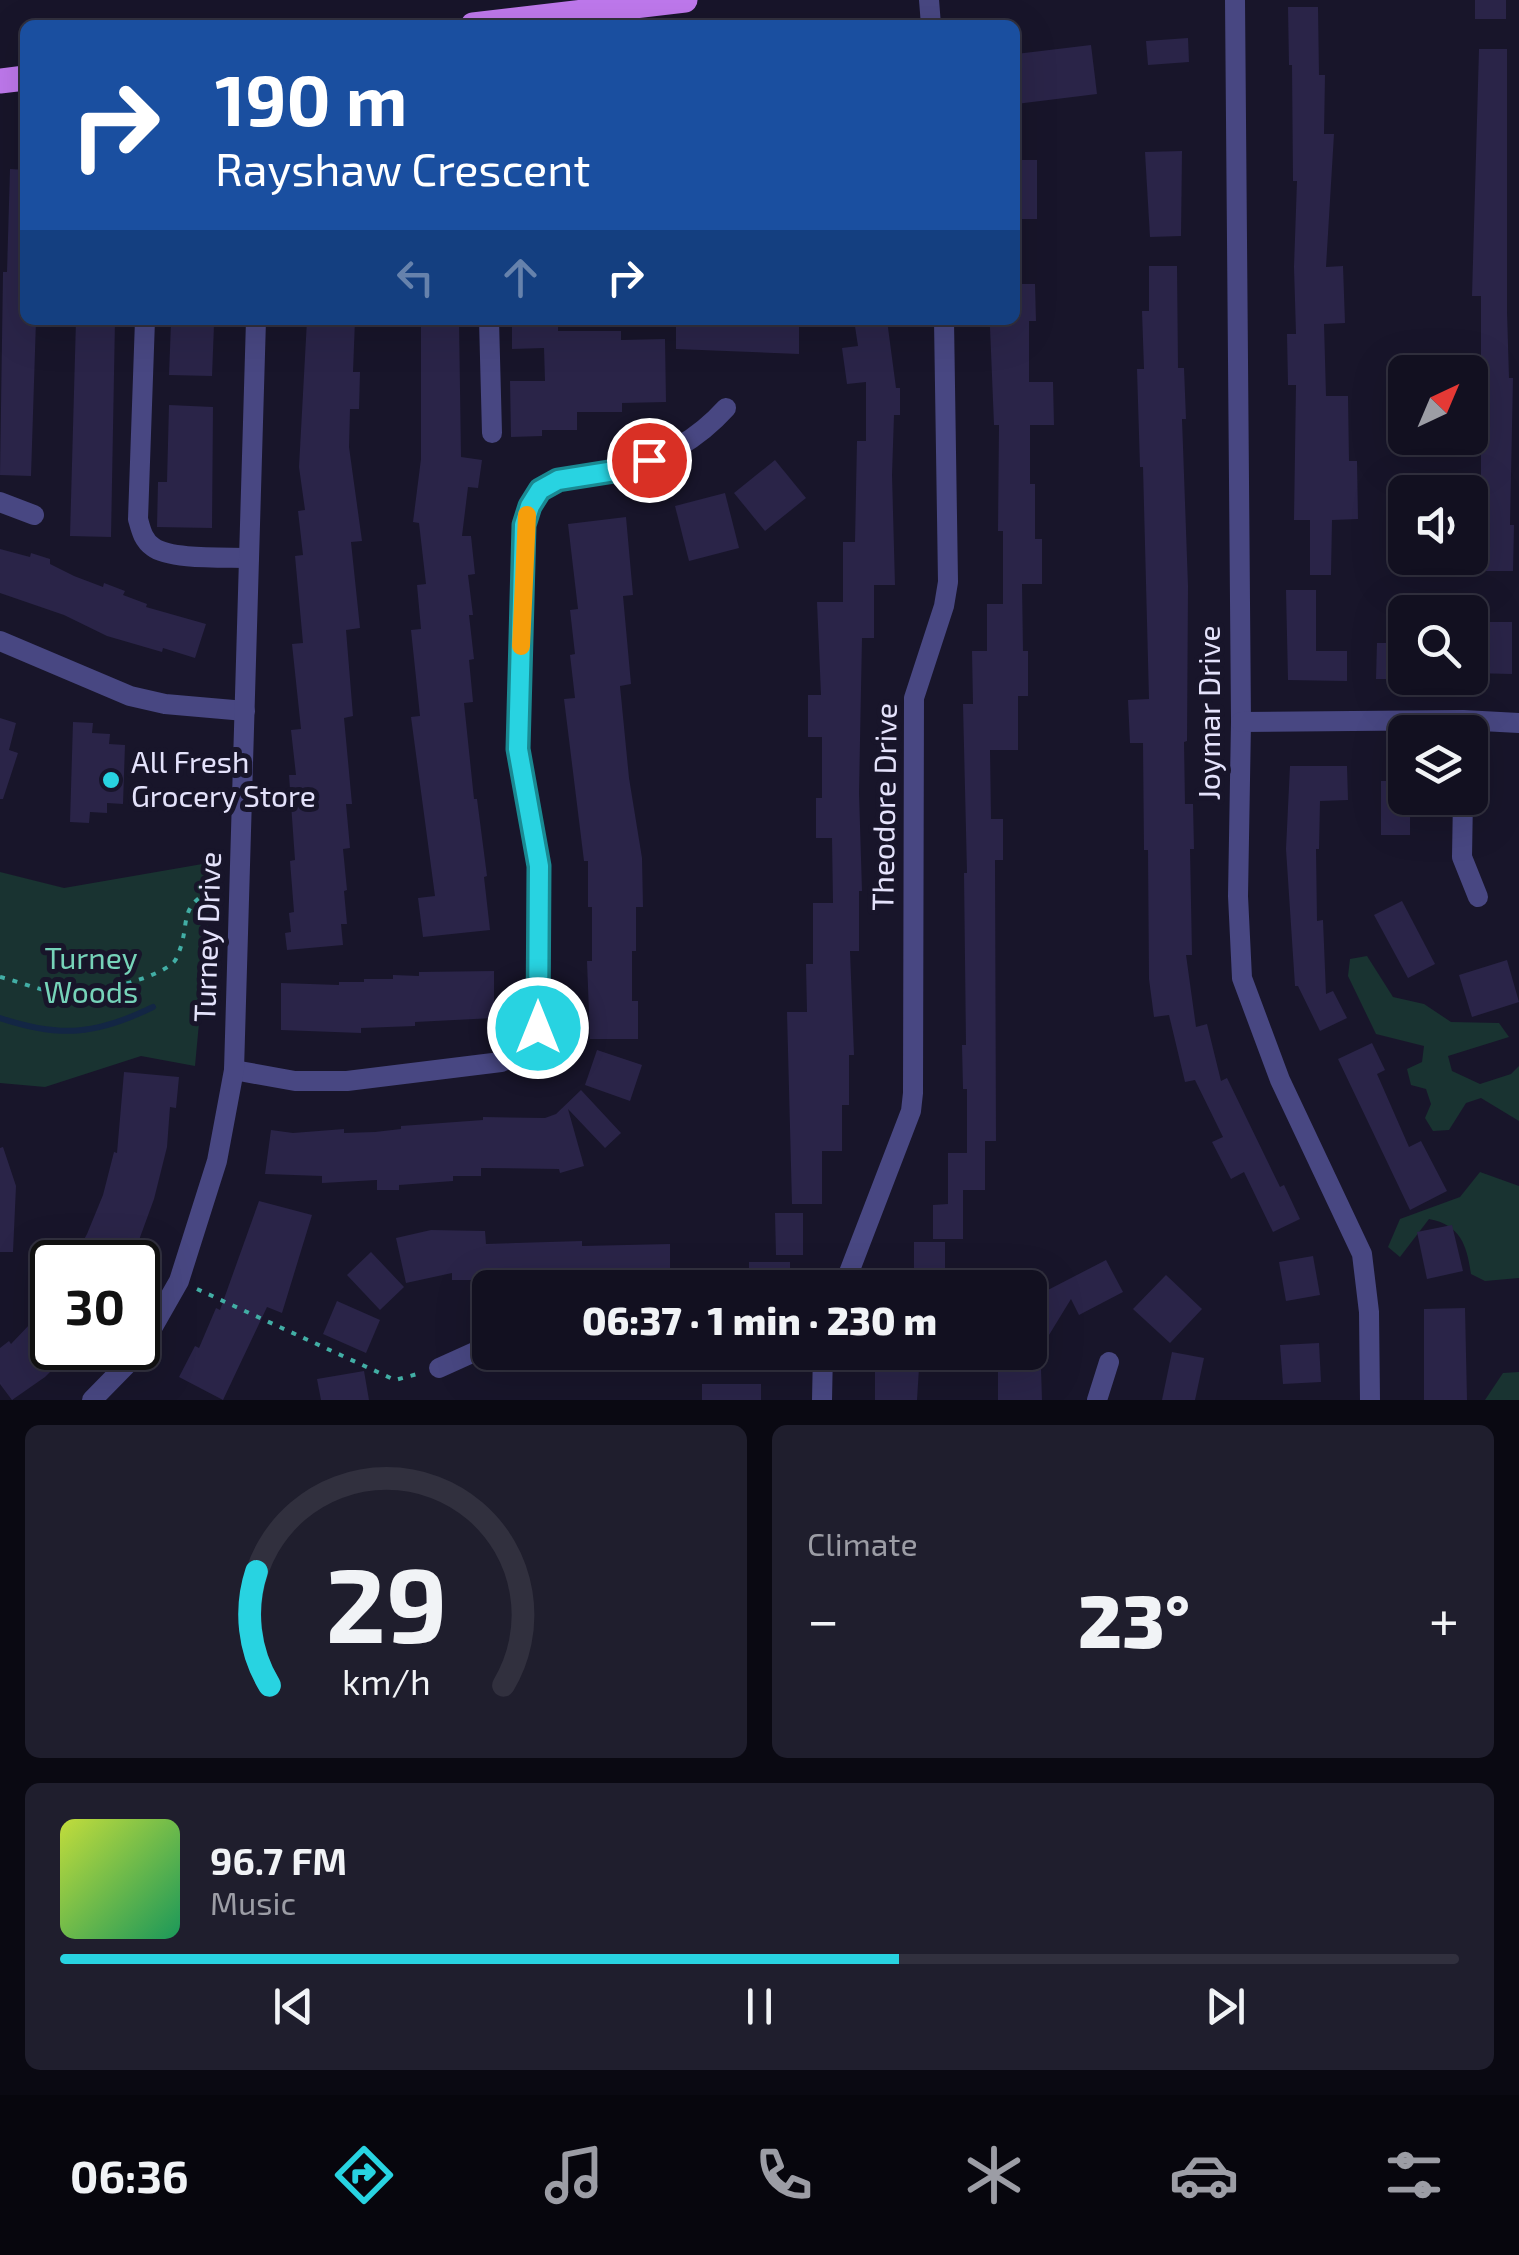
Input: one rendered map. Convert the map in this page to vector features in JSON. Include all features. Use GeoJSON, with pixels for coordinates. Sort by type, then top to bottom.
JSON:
{"type":"FeatureCollection","features":[{"type":"Feature","properties":{"kind":"main road"},"geometry":{"type":"LineString","coordinates":[[523,16],[685,0]]}},
{"type":"Feature","properties":{"kind":"street","name":"Joymar Drive"},"geometry":{"type":"LineString","coordinates":[[1235,0],[1241,722],[1238,896],[1242,978],[1280,1080],[1362,1254],[1369,1312],[1370,1400]]}},
{"type":"Feature","properties":{"kind":"street"},"geometry":{"type":"LineString","coordinates":[[144,325],[138,519],[142,535],[154,548],[168,554],[249,558]]}},
{"type":"Feature","properties":{"kind":"street","name":"Turney Drive"},"geometry":{"type":"LineString","coordinates":[[92,1400],[138,1353],[179,1281],[216,1162],[234,1070],[256,325]]}},
{"type":"Feature","properties":{"kind":"street"},"geometry":{"type":"LineString","coordinates":[[489,325],[492,432]]}},
{"type":"Feature","properties":{"kind":"street","name":"Theodore Drive"},"geometry":{"type":"LineString","coordinates":[[850,1270],[910,1111],[912,1093],[914,698],[948,582],[944,325]]}},
{"type":"Feature","properties":{"kind":"street"},"geometry":{"type":"LineString","coordinates":[[234,1070],[295,1081],[347,1081],[501,1062],[518,1055],[530,1043],[538,1028],[539,866],[518,749],[524,525],[540,490],[558,480],[621,470],[676,450],[706,430],[726,408]]}},
{"type":"Feature","properties":{"kind":"street"},"geometry":{"type":"LineString","coordinates":[[0,502],[34,514]]}},
{"type":"Feature","properties":{"kind":"street"},"geometry":{"type":"LineString","coordinates":[[0,641],[130,696],[202,709],[245,711]]}},
{"type":"Feature","properties":{"kind":"street"},"geometry":{"type":"LineString","coordinates":[[1241,722],[1388,725]]}},
{"type":"Feature","properties":{"kind":"street"},"geometry":{"type":"LineString","coordinates":[[1488,725],[1519,723]]}},
{"type":"Feature","properties":{"kind":"street"},"geometry":{"type":"LineString","coordinates":[[1462,815],[1462,857],[1478,898]]}},
{"type":"Feature","properties":{"kind":"street"},"geometry":{"type":"LineString","coordinates":[[439,1368],[472,1353]]}},
{"type":"Feature","properties":{"kind":"street"},"geometry":{"type":"LineString","coordinates":[[1097,1400],[1109,1362]]}},
{"type":"Feature","properties":{"kind":"street"},"geometry":{"type":"LineString","coordinates":[[822,1400],[823,1370]]}},
{"type":"Feature","properties":{"kind":"path"},"geometry":{"type":"LineString","coordinates":[[0,977],[64,995],[163,972],[175,960],[188,909],[200,894],[240,877]]}},
{"type":"Feature","properties":{"kind":"path"},"geometry":{"type":"LineString","coordinates":[[179,1281],[394,1380],[439,1368]]}},
{"type":"Feature","properties":{"kind":"green space","name":"Turney Woods"},"geometry":{"type":"Polygon","coordinates":[[[214,862],[195,1066],[141,1056],[45,1087],[0,1083],[0,872],[64,888],[214,862]]]}},
{"type":"Feature","properties":{"kind":"green space"},"geometry":{"type":"Polygon","coordinates":[[[1367,956],[1393,997],[1424,1004],[1451,1022],[1499,1023],[1509,1037],[1448,1056],[1452,1071],[1480,1084],[1511,1074],[1519,1066],[1519,1121],[1481,1098],[1466,1103],[1449,1130],[1433,1131],[1425,1118],[1431,1104],[1426,1089],[1411,1085],[1407,1069],[1422,1062],[1424,1046],[1376,1034],[1348,976],[1350,959],[1367,956]]]}},
{"type":"Feature","properties":{"kind":"green space"},"geometry":{"type":"Polygon","coordinates":[[[1480,1172],[1519,1186],[1519,1278],[1485,1281],[1471,1274],[1460,1238],[1448,1226],[1429,1219],[1400,1257],[1388,1247],[1400,1219],[1460,1197],[1480,1172]]]}},
{"type":"Feature","properties":{"kind":"green space"},"geometry":{"type":"Polygon","coordinates":[[[1519,1372],[1519,1400],[1485,1400],[1503,1373],[1519,1372]]]}},
{"type":"Feature","properties":{"kind":"building"},"geometry":{"type":"Polygon","coordinates":[[[1475,0],[1506,0],[1506,19],[1475,19],[1475,0]]]}},
{"type":"Feature","properties":{"kind":"building"},"geometry":{"type":"Polygon","coordinates":[[[1288,7],[1318,7],[1319,75],[1325,75],[1324,134],[1334,134],[1326,267],[1343,266],[1345,323],[1324,324],[1326,396],[1348,396],[1349,461],[1357,461],[1358,519],[1332,520],[1331,575],[1310,575],[1310,520],[1294,520],[1296,385],[1288,385],[1287,334],[1296,334],[1297,181],[1293,181],[1288,7]]]}},
{"type":"Feature","properties":{"kind":"building"},"geometry":{"type":"Polygon","coordinates":[[[1188,38],[1189,62],[1148,65],[1146,41],[1188,38]]]}},
{"type":"Feature","properties":{"kind":"building"},"geometry":{"type":"Polygon","coordinates":[[[1091,45],[1097,94],[1020,103],[1020,53],[1091,45]]]}},
{"type":"Feature","properties":{"kind":"building"},"geometry":{"type":"Polygon","coordinates":[[[1479,49],[1507,49],[1507,312],[1509,378],[1513,378],[1513,571],[1488,571],[1488,475],[1481,475],[1481,455],[1488,455],[1488,355],[1481,355],[1481,296],[1472,296],[1479,49]]]}},
{"type":"Feature","properties":{"kind":"building"},"geometry":{"type":"Polygon","coordinates":[[[1182,151],[1181,236],[1150,237],[1145,152],[1182,151]]]}},
{"type":"Feature","properties":{"kind":"building"},"geometry":{"type":"Polygon","coordinates":[[[1020,160],[1037,160],[1037,219],[1020,219],[1020,160]]]}},
{"type":"Feature","properties":{"kind":"building"},"geometry":{"type":"Polygon","coordinates":[[[10,169],[20,170],[20,325],[36,325],[31,476],[0,475],[3,272],[7,272],[10,169]]]}},
{"type":"Feature","properties":{"kind":"building"},"geometry":{"type":"Polygon","coordinates":[[[1149,266],[1177,266],[1178,368],[1184,368],[1188,586],[1185,804],[1193,804],[1194,849],[1190,849],[1192,955],[1186,955],[1196,1027],[1207,1024],[1221,1081],[1227,1078],[1280,1187],[1284,1185],[1300,1219],[1273,1232],[1244,1172],[1231,1179],[1212,1142],[1223,1137],[1195,1080],[1185,1082],[1169,1015],[1154,1017],[1149,979],[1143,743],[1130,743],[1128,700],[1149,699],[1137,369],[1144,369],[1142,311],[1149,311],[1149,266]]]}},
{"type":"Feature","properties":{"kind":"building"},"geometry":{"type":"Polygon","coordinates":[[[1020,284],[1035,284],[1036,321],[1029,321],[1029,382],[1053,382],[1054,425],[1030,425],[1030,484],[1035,484],[1035,539],[1042,539],[1042,584],[1022,584],[1028,696],[1018,696],[1018,750],[990,750],[991,819],[1003,819],[1003,860],[995,860],[996,1141],[985,1141],[985,1190],[963,1190],[963,1239],[933,1239],[933,1205],[948,1204],[948,1153],[967,1153],[962,1045],[966,1045],[967,873],[963,704],[973,704],[972,651],[987,651],[987,604],[1003,604],[1003,531],[998,531],[999,425],[994,425],[990,327],[1020,325],[1020,284]]]}},
{"type":"Feature","properties":{"kind":"building"},"geometry":{"type":"Polygon","coordinates":[[[76,325],[115,325],[111,537],[70,536],[76,325]]]}},
{"type":"Feature","properties":{"kind":"building"},"geometry":{"type":"Polygon","coordinates":[[[171,325],[214,325],[212,376],[169,375],[171,325]]]}},
{"type":"Feature","properties":{"kind":"building"},"geometry":{"type":"Polygon","coordinates":[[[307,325],[355,325],[353,372],[360,372],[359,409],[350,409],[349,447],[362,541],[351,542],[360,628],[346,630],[353,716],[344,718],[352,804],[346,804],[350,848],[343,849],[347,924],[341,924],[343,945],[287,950],[285,933],[291,932],[289,913],[294,912],[290,861],[295,860],[289,775],[296,775],[291,730],[301,729],[292,644],[303,643],[295,556],[303,555],[298,511],[305,510],[299,467],[307,325]]]}},
{"type":"Feature","properties":{"kind":"building"},"geometry":{"type":"Polygon","coordinates":[[[421,325],[459,325],[461,457],[482,460],[478,488],[468,487],[462,536],[471,536],[475,574],[468,575],[473,615],[469,615],[474,659],[469,660],[473,702],[464,703],[487,876],[484,877],[490,930],[423,937],[418,898],[435,896],[411,717],[420,716],[411,630],[421,629],[417,585],[426,584],[419,523],[413,522],[421,459],[421,325]]]}},
{"type":"Feature","properties":{"kind":"building"},"geometry":{"type":"Polygon","coordinates":[[[512,325],[558,325],[558,331],[621,331],[621,340],[665,339],[666,402],[622,403],[622,412],[577,412],[577,430],[542,430],[542,436],[511,437],[510,381],[545,381],[544,348],[512,349],[512,325]]]}},
{"type":"Feature","properties":{"kind":"building"},"geometry":{"type":"Polygon","coordinates":[[[676,325],[799,325],[799,354],[676,349],[676,325]]]}},
{"type":"Feature","properties":{"kind":"building"},"geometry":{"type":"Polygon","coordinates":[[[855,325],[888,325],[896,388],[900,388],[900,415],[894,415],[892,475],[895,585],[874,585],[874,638],[862,638],[862,891],[859,951],[850,951],[854,1055],[849,1055],[849,1105],[842,1105],[842,1151],[822,1151],[822,1204],[792,1204],[787,1012],[807,1012],[806,964],[813,964],[813,903],[833,903],[832,838],[816,838],[816,798],[822,798],[822,737],[808,737],[808,695],[821,695],[817,602],[843,602],[843,542],[855,542],[857,441],[866,441],[866,382],[847,384],[842,348],[858,346],[855,325]]]}},
{"type":"Feature","properties":{"kind":"building"},"geometry":{"type":"Polygon","coordinates":[[[169,405],[213,407],[212,528],[157,527],[158,482],[167,482],[169,405]]]}},
{"type":"Feature","properties":{"kind":"building"},"geometry":{"type":"Polygon","coordinates":[[[775,460],[806,498],[765,531],[734,493],[775,460]]]}},
{"type":"Feature","properties":{"kind":"building"},"geometry":{"type":"Polygon","coordinates":[[[725,493],[739,548],[689,561],[675,506],[725,493]]]}},
{"type":"Feature","properties":{"kind":"building"},"geometry":{"type":"Polygon","coordinates":[[[626,517],[633,595],[623,596],[631,684],[620,686],[642,858],[643,907],[636,907],[636,951],[632,951],[632,1001],[638,1001],[638,1039],[590,1039],[587,961],[592,961],[592,907],[588,907],[588,861],[584,861],[564,699],[575,698],[570,610],[578,609],[568,524],[626,517]]]}},
{"type":"Feature","properties":{"kind":"building"},"geometry":{"type":"Polygon","coordinates":[[[0,549],[50,559],[50,564],[74,576],[125,591],[123,595],[147,604],[146,607],[206,624],[195,658],[107,636],[64,615],[0,593],[0,549]]]}},
{"type":"Feature","properties":{"kind":"building"},"geometry":{"type":"Polygon","coordinates":[[[1286,590],[1316,590],[1316,651],[1347,651],[1347,681],[1288,680],[1286,590]]]}},
{"type":"Feature","properties":{"kind":"building"},"geometry":{"type":"Polygon","coordinates":[[[1488,622],[1512,622],[1512,674],[1488,673],[1488,622]]]}},
{"type":"Feature","properties":{"kind":"building"},"geometry":{"type":"Polygon","coordinates":[[[1377,643],[1388,643],[1388,679],[1376,679],[1377,643]]]}},
{"type":"Feature","properties":{"kind":"building"},"geometry":{"type":"Polygon","coordinates":[[[0,718],[16,723],[9,750],[18,753],[3,799],[0,799],[0,718]]]}},
{"type":"Feature","properties":{"kind":"building"},"geometry":{"type":"Polygon","coordinates":[[[73,722],[93,723],[92,733],[110,734],[109,744],[125,745],[123,804],[107,803],[107,813],[90,812],[89,823],[70,822],[73,722]]]}},
{"type":"Feature","properties":{"kind":"building"},"geometry":{"type":"Polygon","coordinates":[[[1290,766],[1347,766],[1348,800],[1320,801],[1316,849],[1317,921],[1323,920],[1326,994],[1333,991],[1347,1018],[1320,1031],[1295,986],[1286,849],[1290,766]]]}},
{"type":"Feature","properties":{"kind":"building"},"geometry":{"type":"Polygon","coordinates":[[[1381,781],[1388,781],[1388,815],[1410,815],[1410,835],[1381,835],[1381,781]]]}},
{"type":"Feature","properties":{"kind":"building"},"geometry":{"type":"Polygon","coordinates":[[[1402,901],[1435,964],[1408,978],[1374,915],[1402,901]]]}},
{"type":"Feature","properties":{"kind":"building"},"geometry":{"type":"Polygon","coordinates":[[[1507,960],[1519,1002],[1472,1017],[1459,975],[1507,960]]]}},
{"type":"Feature","properties":{"kind":"building"},"geometry":{"type":"Polygon","coordinates":[[[494,971],[494,1018],[361,1028],[361,1033],[281,1030],[281,983],[339,985],[364,979],[393,979],[393,975],[419,976],[419,972],[494,971]]]}},
{"type":"Feature","properties":{"kind":"building"},"geometry":{"type":"Polygon","coordinates":[[[1372,1043],[1385,1070],[1377,1074],[1409,1147],[1421,1141],[1447,1191],[1410,1210],[1338,1059],[1372,1043]]]}},
{"type":"Feature","properties":{"kind":"building"},"geometry":{"type":"Polygon","coordinates":[[[597,1050],[642,1065],[630,1101],[585,1085],[597,1050]]]}},
{"type":"Feature","properties":{"kind":"building"},"geometry":{"type":"Polygon","coordinates":[[[124,1072],[179,1077],[176,1108],[170,1107],[167,1147],[139,1240],[84,1240],[103,1195],[114,1152],[117,1153],[124,1072]]]}},
{"type":"Feature","properties":{"kind":"building"},"geometry":{"type":"Polygon","coordinates":[[[581,1090],[621,1133],[605,1148],[568,1109],[584,1166],[560,1173],[559,1169],[481,1168],[481,1176],[453,1176],[453,1181],[399,1185],[399,1190],[377,1190],[377,1180],[322,1183],[322,1176],[265,1174],[271,1130],[375,1132],[483,1117],[545,1118],[556,1114],[581,1090]]]}},
{"type":"Feature","properties":{"kind":"building"},"geometry":{"type":"Polygon","coordinates":[[[3,1147],[16,1186],[13,1252],[0,1252],[3,1147]]]}},
{"type":"Feature","properties":{"kind":"building"},"geometry":{"type":"Polygon","coordinates":[[[259,1201],[312,1215],[282,1313],[267,1307],[223,1400],[179,1377],[195,1346],[199,1348],[216,1308],[220,1310],[259,1201]]]}},
{"type":"Feature","properties":{"kind":"building"},"geometry":{"type":"Polygon","coordinates":[[[775,1213],[803,1213],[803,1255],[776,1255],[775,1213]]]}},
{"type":"Feature","properties":{"kind":"building"},"geometry":{"type":"Polygon","coordinates":[[[1452,1225],[1463,1271],[1427,1279],[1417,1232],[1452,1225]]]}},
{"type":"Feature","properties":{"kind":"building"},"geometry":{"type":"Polygon","coordinates":[[[431,1230],[485,1231],[486,1244],[670,1244],[670,1270],[472,1270],[472,1280],[452,1280],[452,1273],[406,1283],[396,1238],[431,1230]]]}},
{"type":"Feature","properties":{"kind":"building"},"geometry":{"type":"Polygon","coordinates":[[[914,1242],[945,1242],[945,1270],[914,1270],[914,1242]]]}},
{"type":"Feature","properties":{"kind":"building"},"geometry":{"type":"Polygon","coordinates":[[[371,1252],[404,1287],[380,1310],[347,1275],[371,1252]]]}},
{"type":"Feature","properties":{"kind":"building"},"geometry":{"type":"Polygon","coordinates":[[[1313,1256],[1320,1295],[1286,1301],[1279,1262],[1313,1256]]]}},
{"type":"Feature","properties":{"kind":"building"},"geometry":{"type":"Polygon","coordinates":[[[1106,1260],[1123,1292],[1079,1315],[1071,1299],[1047,1338],[1047,1290],[1106,1260]]]}},
{"type":"Feature","properties":{"kind":"building"},"geometry":{"type":"Polygon","coordinates":[[[749,1262],[790,1262],[790,1270],[749,1270],[749,1262]]]}},
{"type":"Feature","properties":{"kind":"building"},"geometry":{"type":"Polygon","coordinates":[[[1166,1275],[1202,1309],[1170,1343],[1133,1309],[1166,1275]]]}},
{"type":"Feature","properties":{"kind":"building"},"geometry":{"type":"Polygon","coordinates":[[[337,1301],[380,1320],[366,1353],[323,1334],[337,1301]]]}},
{"type":"Feature","properties":{"kind":"building"},"geometry":{"type":"Polygon","coordinates":[[[1465,1308],[1467,1400],[1424,1400],[1424,1309],[1465,1308]]]}},
{"type":"Feature","properties":{"kind":"building"},"geometry":{"type":"Polygon","coordinates":[[[30,1324],[30,1370],[52,1370],[12,1400],[0,1384],[0,1348],[9,1341],[11,1344],[30,1324]]]}},
{"type":"Feature","properties":{"kind":"building"},"geometry":{"type":"Polygon","coordinates":[[[1319,1343],[1321,1382],[1283,1384],[1280,1345],[1319,1343]]]}},
{"type":"Feature","properties":{"kind":"building"},"geometry":{"type":"Polygon","coordinates":[[[1172,1352],[1204,1358],[1195,1400],[1162,1400],[1172,1352]]]}},
{"type":"Feature","properties":{"kind":"building"},"geometry":{"type":"Polygon","coordinates":[[[875,1370],[919,1370],[917,1400],[875,1400],[875,1370]]]}},
{"type":"Feature","properties":{"kind":"building"},"geometry":{"type":"Polygon","coordinates":[[[998,1370],[1041,1370],[1042,1400],[998,1400],[998,1370]]]}},
{"type":"Feature","properties":{"kind":"building"},"geometry":{"type":"Polygon","coordinates":[[[364,1371],[369,1400],[321,1400],[317,1379],[364,1371]]]}},
{"type":"Feature","properties":{"kind":"building"},"geometry":{"type":"Polygon","coordinates":[[[702,1384],[761,1384],[761,1400],[702,1400],[702,1384]]]}},
{"type":"Feature","properties":{"kind":"waterway"},"geometry":{"type":"LineString","coordinates":[[0,1018],[41,1029],[78,1030],[113,1023],[153,1007]]}},
{"type":"Feature","properties":{"kind":"slow traffic"},"geometry":{"type":"LineString","coordinates":[[521,646],[527,515]]}},
{"type":"Feature","properties":{"kind":"place","name":"All Fresh Grocery Store"},"geometry":{"type":"Point","coordinates":[111,780]}},
{"type":"Feature","properties":{"kind":"route"},"geometry":{"type":"LineString","coordinates":[[538,1028],[539,866],[518,749],[524,525],[540,490],[558,480],[621,470],[649,460]]}}]}
